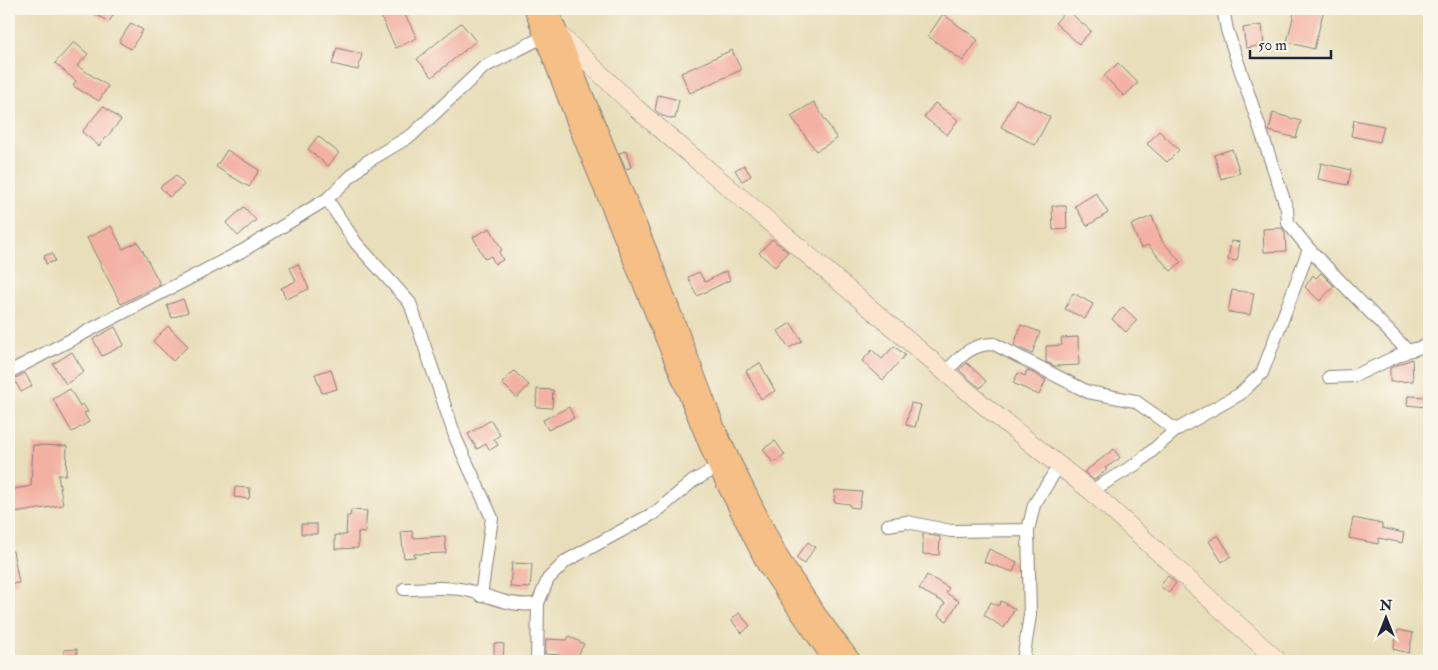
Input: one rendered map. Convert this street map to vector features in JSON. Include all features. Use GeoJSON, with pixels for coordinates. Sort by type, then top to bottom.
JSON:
{"type":"FeatureCollection","features":[{"type":"Feature","properties":{"kind":"main road"},"geometry":{"type":"LineString","coordinates":[[534,9],[552,35],[945,372],[1091,491],[1278,661]]}},
{"type":"Feature","properties":{"kind":"main road"},"geometry":{"type":"LineString","coordinates":[[548,9],[552,35],[718,466],[767,565],[834,661]]}},
{"type":"Feature","properties":{"kind":"main road"},"geometry":{"type":"LineString","coordinates":[[604,167],[651,260],[716,430],[731,462],[779,558],[816,614],[851,661]]}},
{"type":"Feature","properties":{"kind":"street"},"geometry":{"type":"LineString","coordinates":[[1223,9],[1227,30],[1287,208],[1288,222],[1309,249],[1408,351]]}},
{"type":"Feature","properties":{"kind":"street"},"geometry":{"type":"LineString","coordinates":[[9,372],[244,250],[327,199],[365,163],[412,135],[484,67],[552,35]]}},
{"type":"Feature","properties":{"kind":"street"},"geometry":{"type":"LineString","coordinates":[[327,199],[356,244],[410,302],[456,439],[492,518],[481,596]]}},
{"type":"Feature","properties":{"kind":"street"},"geometry":{"type":"LineString","coordinates":[[1091,491],[1138,463],[1176,430],[1240,394],[1262,373],[1309,249]]}},
{"type":"Feature","properties":{"kind":"street"},"geometry":{"type":"LineString","coordinates":[[945,372],[970,349],[980,344],[994,344],[1088,392],[1135,401],[1176,430]]}},
{"type":"Feature","properties":{"kind":"street"},"geometry":{"type":"LineString","coordinates":[[1329,377],[1354,376],[1408,351],[1429,345]]}},
{"type":"Feature","properties":{"kind":"street"},"geometry":{"type":"LineString","coordinates":[[537,661],[538,603],[548,579],[566,561],[656,512],[693,481],[718,466]]}},
{"type":"Feature","properties":{"kind":"street"},"geometry":{"type":"LineString","coordinates":[[1023,661],[1030,615],[1028,530],[1034,505],[1058,466]]}},
{"type":"Feature","properties":{"kind":"street"},"geometry":{"type":"LineString","coordinates":[[888,525],[907,522],[950,531],[1028,530]]}},
{"type":"Feature","properties":{"kind":"street"},"geometry":{"type":"LineString","coordinates":[[404,589],[466,590],[481,596],[527,606],[538,603]]}},
{"type":"Feature","properties":{"kind":"building"},"geometry":{"type":"Polygon","coordinates":[[[86,9],[117,9],[109,22],[86,9]]]}},
{"type":"Feature","properties":{"kind":"building"},"geometry":{"type":"Polygon","coordinates":[[[377,9],[402,9],[417,38],[396,48],[377,9]]]}},
{"type":"Feature","properties":{"kind":"building"},"geometry":{"type":"Polygon","coordinates":[[[1295,9],[1324,9],[1314,49],[1287,42],[1295,9]]]}},
{"type":"Feature","properties":{"kind":"building"},"geometry":{"type":"Polygon","coordinates":[[[1067,10],[1091,31],[1079,44],[1055,23],[1067,10]]]}},
{"type":"Feature","properties":{"kind":"building"},"geometry":{"type":"Polygon","coordinates":[[[943,14],[978,40],[963,61],[928,36],[943,14]]]}},
{"type":"Feature","properties":{"kind":"building"},"geometry":{"type":"Polygon","coordinates":[[[131,23],[143,30],[131,49],[119,42],[131,23]]]}},
{"type":"Feature","properties":{"kind":"building"},"geometry":{"type":"Polygon","coordinates":[[[461,23],[476,41],[432,77],[417,59],[461,23]]]}},
{"type":"Feature","properties":{"kind":"building"},"geometry":{"type":"Polygon","coordinates":[[[1262,25],[1264,45],[1246,48],[1243,28],[1262,25]]]}},
{"type":"Feature","properties":{"kind":"building"},"geometry":{"type":"Polygon","coordinates":[[[74,42],[88,54],[77,66],[108,86],[99,101],[73,86],[76,81],[55,63],[74,42]]]}},
{"type":"Feature","properties":{"kind":"building"},"geometry":{"type":"Polygon","coordinates":[[[337,48],[362,54],[358,70],[332,64],[337,48]]]}},
{"type":"Feature","properties":{"kind":"building"},"geometry":{"type":"Polygon","coordinates":[[[732,50],[741,70],[690,93],[681,73],[732,50]]]}},
{"type":"Feature","properties":{"kind":"building"},"geometry":{"type":"Polygon","coordinates":[[[1118,63],[1138,83],[1124,96],[1104,76],[1118,63]]]}},
{"type":"Feature","properties":{"kind":"building"},"geometry":{"type":"Polygon","coordinates":[[[658,95],[679,100],[675,119],[662,116],[655,110],[658,95]]]}},
{"type":"Feature","properties":{"kind":"building"},"geometry":{"type":"Polygon","coordinates":[[[1016,99],[1050,117],[1035,145],[1001,127],[1016,99]]]}},
{"type":"Feature","properties":{"kind":"building"},"geometry":{"type":"Polygon","coordinates":[[[814,102],[837,139],[816,151],[791,116],[814,102]]]}},
{"type":"Feature","properties":{"kind":"building"},"geometry":{"type":"Polygon","coordinates":[[[935,103],[958,120],[947,135],[924,117],[935,103]]]}},
{"type":"Feature","properties":{"kind":"building"},"geometry":{"type":"Polygon","coordinates":[[[103,106],[121,120],[99,146],[82,132],[103,106]]]}},
{"type":"Feature","properties":{"kind":"building"},"geometry":{"type":"Polygon","coordinates":[[[1273,113],[1301,121],[1296,138],[1269,131],[1273,113]]]}},
{"type":"Feature","properties":{"kind":"building"},"geometry":{"type":"Polygon","coordinates":[[[1354,120],[1384,126],[1380,142],[1351,136],[1354,120]]]}},
{"type":"Feature","properties":{"kind":"building"},"geometry":{"type":"Polygon","coordinates":[[[1159,131],[1179,150],[1167,162],[1147,144],[1159,131]]]}},
{"type":"Feature","properties":{"kind":"building"},"geometry":{"type":"Polygon","coordinates":[[[318,136],[339,153],[328,166],[308,149],[318,136]]]}},
{"type":"Feature","properties":{"kind":"building"},"geometry":{"type":"Polygon","coordinates":[[[1232,149],[1240,173],[1221,179],[1214,155],[1232,149]]]}},
{"type":"Feature","properties":{"kind":"building"},"geometry":{"type":"Polygon","coordinates":[[[227,150],[259,170],[249,187],[216,167],[227,150]]]}},
{"type":"Feature","properties":{"kind":"building"},"geometry":{"type":"Polygon","coordinates":[[[626,151],[631,167],[626,169],[619,153],[626,151]]]}},
{"type":"Feature","properties":{"kind":"building"},"geometry":{"type":"Polygon","coordinates":[[[1321,163],[1351,170],[1348,185],[1318,179],[1321,163]]]}},
{"type":"Feature","properties":{"kind":"building"},"geometry":{"type":"Polygon","coordinates":[[[744,165],[751,176],[742,181],[735,170],[744,165]]]}},
{"type":"Feature","properties":{"kind":"building"},"geometry":{"type":"Polygon","coordinates":[[[176,175],[184,185],[169,197],[160,187],[176,175]]]}},
{"type":"Feature","properties":{"kind":"building"},"geometry":{"type":"Polygon","coordinates":[[[1096,193],[1108,213],[1087,226],[1075,206],[1096,193]]]}},
{"type":"Feature","properties":{"kind":"building"},"geometry":{"type":"Polygon","coordinates":[[[1052,206],[1066,206],[1067,229],[1053,230],[1052,206]]]}},
{"type":"Feature","properties":{"kind":"building"},"geometry":{"type":"Polygon","coordinates":[[[244,207],[256,220],[238,236],[226,223],[244,207]]]}},
{"type":"Feature","properties":{"kind":"building"},"geometry":{"type":"Polygon","coordinates":[[[1152,216],[1162,241],[1181,262],[1171,271],[1148,245],[1141,248],[1131,225],[1152,216]]]}},
{"type":"Feature","properties":{"kind":"building"},"geometry":{"type":"Polygon","coordinates":[[[111,226],[123,249],[138,242],[160,284],[121,304],[87,238],[111,226]]]}},
{"type":"Feature","properties":{"kind":"building"},"geometry":{"type":"Polygon","coordinates":[[[490,228],[502,250],[499,252],[503,260],[495,264],[491,256],[485,259],[473,237],[490,228]]]}},
{"type":"Feature","properties":{"kind":"building"},"geometry":{"type":"Polygon","coordinates":[[[1282,228],[1285,233],[1286,251],[1264,252],[1263,229],[1282,228]]]}},
{"type":"Feature","properties":{"kind":"building"},"geometry":{"type":"Polygon","coordinates":[[[772,239],[788,252],[775,267],[759,253],[772,239]]]}},
{"type":"Feature","properties":{"kind":"building"},"geometry":{"type":"Polygon","coordinates":[[[1231,241],[1240,242],[1237,261],[1228,260],[1231,241]]]}},
{"type":"Feature","properties":{"kind":"building"},"geometry":{"type":"Polygon","coordinates":[[[52,253],[55,261],[46,264],[44,256],[52,253]]]}},
{"type":"Feature","properties":{"kind":"building"},"geometry":{"type":"Polygon","coordinates":[[[298,264],[309,289],[286,299],[281,288],[296,281],[290,268],[298,264]]]}},
{"type":"Feature","properties":{"kind":"building"},"geometry":{"type":"Polygon","coordinates":[[[726,271],[730,280],[697,296],[688,277],[699,272],[705,282],[726,271]]]}},
{"type":"Feature","properties":{"kind":"building"},"geometry":{"type":"Polygon","coordinates":[[[1321,273],[1334,286],[1320,301],[1305,287],[1313,275],[1316,278],[1321,273]]]}},
{"type":"Feature","properties":{"kind":"building"},"geometry":{"type":"Polygon","coordinates":[[[1232,290],[1254,293],[1250,315],[1228,312],[1232,290]]]}},
{"type":"Feature","properties":{"kind":"building"},"geometry":{"type":"Polygon","coordinates":[[[1073,293],[1093,304],[1085,319],[1065,309],[1073,293]]]}},
{"type":"Feature","properties":{"kind":"building"},"geometry":{"type":"Polygon","coordinates":[[[183,299],[188,312],[172,318],[167,305],[183,299]]]}},
{"type":"Feature","properties":{"kind":"building"},"geometry":{"type":"Polygon","coordinates":[[[1123,307],[1137,320],[1126,332],[1112,319],[1123,307]]]}},
{"type":"Feature","properties":{"kind":"building"},"geometry":{"type":"Polygon","coordinates":[[[791,323],[802,341],[789,348],[778,331],[791,323]]]}},
{"type":"Feature","properties":{"kind":"building"},"geometry":{"type":"Polygon","coordinates":[[[1021,325],[1040,332],[1032,354],[1014,345],[1021,325]]]}},
{"type":"Feature","properties":{"kind":"building"},"geometry":{"type":"Polygon","coordinates":[[[168,326],[188,346],[173,361],[153,341],[168,326]]]}},
{"type":"Feature","properties":{"kind":"building"},"geometry":{"type":"Polygon","coordinates":[[[115,327],[124,345],[102,356],[93,339],[115,327]]]}},
{"type":"Feature","properties":{"kind":"building"},"geometry":{"type":"Polygon","coordinates":[[[1078,337],[1079,365],[1055,366],[1046,362],[1046,346],[1062,345],[1061,338],[1078,337]]]}},
{"type":"Feature","properties":{"kind":"building"},"geometry":{"type":"Polygon","coordinates":[[[894,346],[905,355],[883,380],[862,361],[872,350],[882,359],[894,346]]]}},
{"type":"Feature","properties":{"kind":"building"},"geometry":{"type":"Polygon","coordinates":[[[72,352],[84,372],[66,384],[53,364],[72,352]]]}},
{"type":"Feature","properties":{"kind":"building"},"geometry":{"type":"Polygon","coordinates":[[[1412,359],[1413,381],[1390,382],[1390,368],[1412,359]]]}},
{"type":"Feature","properties":{"kind":"building"},"geometry":{"type":"Polygon","coordinates":[[[760,363],[775,391],[761,399],[746,371],[760,363]]]}},
{"type":"Feature","properties":{"kind":"building"},"geometry":{"type":"Polygon","coordinates":[[[967,363],[986,381],[980,388],[959,370],[967,363]]]}},
{"type":"Feature","properties":{"kind":"building"},"geometry":{"type":"Polygon","coordinates":[[[331,369],[337,389],[322,393],[315,374],[331,369]]]}},
{"type":"Feature","properties":{"kind":"building"},"geometry":{"type":"Polygon","coordinates":[[[1027,370],[1046,380],[1039,395],[1013,383],[1018,373],[1025,376],[1027,370]]]}},
{"type":"Feature","properties":{"kind":"building"},"geometry":{"type":"Polygon","coordinates":[[[514,371],[529,385],[517,398],[502,383],[514,371]]]}},
{"type":"Feature","properties":{"kind":"building"},"geometry":{"type":"Polygon","coordinates":[[[25,373],[32,386],[21,392],[14,379],[25,373]]]}},
{"type":"Feature","properties":{"kind":"building"},"geometry":{"type":"Polygon","coordinates":[[[70,389],[80,406],[83,404],[88,412],[84,413],[89,422],[72,432],[53,399],[70,389]]]}},
{"type":"Feature","properties":{"kind":"building"},"geometry":{"type":"Polygon","coordinates":[[[537,389],[553,390],[552,408],[536,407],[537,389]]]}},
{"type":"Feature","properties":{"kind":"building"},"geometry":{"type":"Polygon","coordinates":[[[1408,396],[1427,397],[1426,407],[1407,405],[1408,396]]]}},
{"type":"Feature","properties":{"kind":"building"},"geometry":{"type":"Polygon","coordinates":[[[911,403],[921,405],[915,427],[906,425],[911,403]]]}},
{"type":"Feature","properties":{"kind":"building"},"geometry":{"type":"Polygon","coordinates":[[[569,407],[574,418],[548,430],[543,420],[569,407]]]}},
{"type":"Feature","properties":{"kind":"building"},"geometry":{"type":"Polygon","coordinates":[[[491,420],[500,435],[494,439],[498,445],[490,450],[486,444],[477,449],[468,434],[491,420]]]}},
{"type":"Feature","properties":{"kind":"building"},"geometry":{"type":"Polygon","coordinates":[[[775,441],[785,455],[773,463],[763,449],[775,441]]]}},
{"type":"Feature","properties":{"kind":"building"},"geometry":{"type":"Polygon","coordinates":[[[33,445],[67,446],[66,475],[58,475],[63,505],[9,514],[9,490],[31,486],[33,445]]]}},
{"type":"Feature","properties":{"kind":"building"},"geometry":{"type":"Polygon","coordinates":[[[1114,449],[1120,458],[1105,468],[1107,469],[1097,478],[1094,480],[1084,472],[1114,449]]]}},
{"type":"Feature","properties":{"kind":"building"},"geometry":{"type":"Polygon","coordinates":[[[235,487],[250,488],[249,499],[234,497],[235,487]]]}},
{"type":"Feature","properties":{"kind":"building"},"geometry":{"type":"Polygon","coordinates":[[[835,490],[862,492],[859,508],[850,507],[850,504],[834,502],[835,490]]]}},
{"type":"Feature","properties":{"kind":"building"},"geometry":{"type":"Polygon","coordinates":[[[351,510],[367,511],[365,533],[358,532],[358,548],[335,549],[335,535],[346,535],[347,516],[350,516],[351,510]]]}},
{"type":"Feature","properties":{"kind":"building"},"geometry":{"type":"Polygon","coordinates":[[[1353,518],[1382,524],[1382,528],[1404,533],[1402,543],[1379,538],[1378,544],[1349,538],[1353,518]]]}},
{"type":"Feature","properties":{"kind":"building"},"geometry":{"type":"Polygon","coordinates":[[[301,524],[317,524],[317,534],[301,534],[301,524]]]}},
{"type":"Feature","properties":{"kind":"building"},"geometry":{"type":"Polygon","coordinates":[[[412,531],[413,538],[445,536],[446,553],[414,554],[415,557],[404,558],[401,532],[412,531]]]}},
{"type":"Feature","properties":{"kind":"building"},"geometry":{"type":"Polygon","coordinates":[[[923,534],[940,537],[939,555],[923,554],[923,534]]]}},
{"type":"Feature","properties":{"kind":"building"},"geometry":{"type":"Polygon","coordinates":[[[1218,535],[1231,556],[1222,562],[1209,541],[1218,535]]]}},
{"type":"Feature","properties":{"kind":"building"},"geometry":{"type":"Polygon","coordinates":[[[808,542],[815,547],[804,564],[796,558],[808,542]]]}},
{"type":"Feature","properties":{"kind":"building"},"geometry":{"type":"Polygon","coordinates":[[[989,549],[1017,562],[1013,572],[984,562],[989,549]]]}},
{"type":"Feature","properties":{"kind":"building"},"geometry":{"type":"Polygon","coordinates":[[[13,551],[19,583],[9,584],[9,552],[13,551]]]}},
{"type":"Feature","properties":{"kind":"building"},"geometry":{"type":"Polygon","coordinates":[[[512,563],[532,564],[530,588],[510,587],[512,563]]]}},
{"type":"Feature","properties":{"kind":"building"},"geometry":{"type":"Polygon","coordinates":[[[927,575],[949,588],[946,593],[959,601],[947,621],[938,615],[945,603],[919,589],[927,575]]]}},
{"type":"Feature","properties":{"kind":"building"},"geometry":{"type":"Polygon","coordinates":[[[1168,576],[1176,583],[1169,593],[1160,586],[1168,576]]]}},
{"type":"Feature","properties":{"kind":"building"},"geometry":{"type":"Polygon","coordinates":[[[1001,601],[1015,609],[1004,628],[984,615],[991,602],[998,606],[1001,601]]]}},
{"type":"Feature","properties":{"kind":"building"},"geometry":{"type":"Polygon","coordinates":[[[739,613],[750,626],[742,633],[731,620],[739,613]]]}},
{"type":"Feature","properties":{"kind":"building"},"geometry":{"type":"Polygon","coordinates":[[[1398,630],[1413,633],[1409,653],[1393,649],[1398,630]]]}},
{"type":"Feature","properties":{"kind":"building"},"geometry":{"type":"Polygon","coordinates":[[[569,636],[584,644],[575,661],[556,661],[559,655],[545,654],[546,639],[567,640],[569,636]]]}},
{"type":"Feature","properties":{"kind":"building"},"geometry":{"type":"Polygon","coordinates":[[[494,643],[504,644],[503,661],[494,661],[494,643]]]}},
{"type":"Feature","properties":{"kind":"building"},"geometry":{"type":"Polygon","coordinates":[[[77,649],[77,661],[64,661],[64,650],[77,649]]]}}]}
